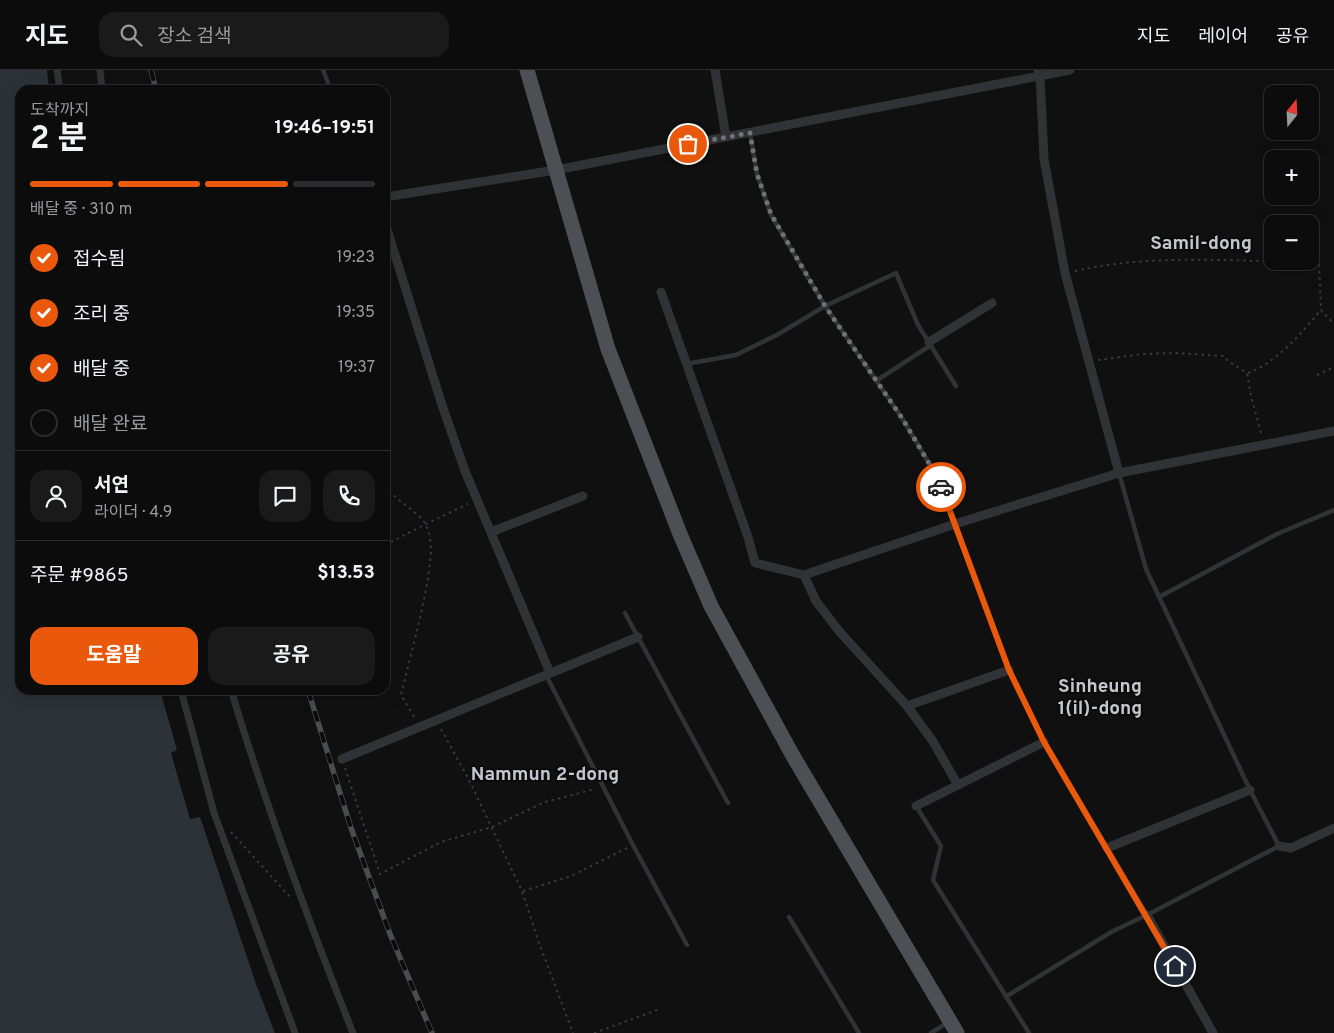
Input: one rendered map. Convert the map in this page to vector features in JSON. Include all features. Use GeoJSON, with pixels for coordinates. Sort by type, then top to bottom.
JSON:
{"type":"FeatureCollection","features":[{"type":"Feature","properties":{"kind":"main road"},"geometry":{"type":"LineString","coordinates":[[527,70],[608,349],[680,534],[711,606],[793,756],[954,1027]]}},
{"type":"Feature","properties":{"kind":"street"},"geometry":{"type":"LineString","coordinates":[[57,70],[59,85]]}},
{"type":"Feature","properties":{"kind":"street"},"geometry":{"type":"LineString","coordinates":[[100,70],[102,85]]}},
{"type":"Feature","properties":{"kind":"street"},"geometry":{"type":"LineString","coordinates":[[715,70],[726,137]]}},
{"type":"Feature","properties":{"kind":"street"},"geometry":{"type":"LineString","coordinates":[[390,196],[556,170],[750,133],[1040,72],[1070,70]]}},
{"type":"Feature","properties":{"kind":"street"},"geometry":{"type":"LineString","coordinates":[[1040,72],[1044,159],[1065,273],[1119,473]]}},
{"type":"Feature","properties":{"kind":"street"},"geometry":{"type":"LineString","coordinates":[[390,239],[442,405],[465,471],[548,674]]}},
{"type":"Feature","properties":{"kind":"street"},"geometry":{"type":"LineString","coordinates":[[661,292],[748,537],[755,563],[804,575],[955,524],[1119,473],[1334,431]]}},
{"type":"Feature","properties":{"kind":"street"},"geometry":{"type":"LineString","coordinates":[[930,343],[992,303]]}},
{"type":"Feature","properties":{"kind":"street"},"geometry":{"type":"LineString","coordinates":[[491,532],[583,496]]}},
{"type":"Feature","properties":{"kind":"street"},"geometry":{"type":"LineString","coordinates":[[804,575],[816,601],[839,631],[908,706],[932,740],[958,785]]}},
{"type":"Feature","properties":{"kind":"street"},"geometry":{"type":"LineString","coordinates":[[342,759],[638,637]]}},
{"type":"Feature","properties":{"kind":"street"},"geometry":{"type":"LineString","coordinates":[[908,706],[1009,670]]}},
{"type":"Feature","properties":{"kind":"street"},"geometry":{"type":"LineString","coordinates":[[182,695],[214,813],[295,1033]]}},
{"type":"Feature","properties":{"kind":"street"},"geometry":{"type":"LineString","coordinates":[[232,695],[255,770],[318,945],[353,1033]]}},
{"type":"Feature","properties":{"kind":"street"},"geometry":{"type":"LineString","coordinates":[[916,806],[1044,742]]}},
{"type":"Feature","properties":{"kind":"street"},"geometry":{"type":"LineString","coordinates":[[1107,848],[1250,790]]}},
{"type":"Feature","properties":{"kind":"street"},"geometry":{"type":"LineString","coordinates":[[1279,846],[1292,848],[1334,828]]}},
{"type":"Feature","properties":{"kind":"street"},"geometry":{"type":"LineString","coordinates":[[1147,915],[1212,1033]]}},
{"type":"Feature","properties":{"kind":"lane"},"geometry":{"type":"LineString","coordinates":[[322,70],[329,85]]}},
{"type":"Feature","properties":{"kind":"lane"},"geometry":{"type":"LineString","coordinates":[[750,133],[757,174],[771,214],[825,306],[902,418],[936,475],[1009,670],[1044,742],[1147,915]]}},
{"type":"Feature","properties":{"kind":"lane"},"geometry":{"type":"LineString","coordinates":[[686,364],[736,355],[777,336],[825,306],[896,273],[918,325],[956,386]]}},
{"type":"Feature","properties":{"kind":"lane"},"geometry":{"type":"LineString","coordinates":[[876,381],[930,343]]}},
{"type":"Feature","properties":{"kind":"lane"},"geometry":{"type":"LineString","coordinates":[[1007,996],[1113,931],[1279,846],[1250,790],[1146,570],[1119,473]]}},
{"type":"Feature","properties":{"kind":"lane"},"geometry":{"type":"LineString","coordinates":[[1159,597],[1277,534],[1334,510]]}},
{"type":"Feature","properties":{"kind":"lane"},"geometry":{"type":"LineString","coordinates":[[625,613],[728,803]]}},
{"type":"Feature","properties":{"kind":"lane"},"geometry":{"type":"LineString","coordinates":[[548,674],[634,845],[687,945]]}},
{"type":"Feature","properties":{"kind":"lane"},"geometry":{"type":"LineString","coordinates":[[916,806],[940,846],[933,880],[1029,1033]]}},
{"type":"Feature","properties":{"kind":"lane"},"geometry":{"type":"LineString","coordinates":[[789,917],[859,1033]]}},
{"type":"Feature","properties":{"kind":"lane"},"geometry":{"type":"LineString","coordinates":[[931,1033],[954,1027]]}},
{"type":"Feature","properties":{"kind":"path"},"geometry":{"type":"LineString","coordinates":[[1065,273],[1086,268],[1132,263],[1196,259],[1319,262],[1321,310],[1334,324]]}},
{"type":"Feature","properties":{"kind":"path"},"geometry":{"type":"LineString","coordinates":[[1248,373],[1266,365],[1282,352],[1321,310]]}},
{"type":"Feature","properties":{"kind":"path"},"geometry":{"type":"LineString","coordinates":[[1088,361],[1143,354],[1176,353],[1224,356],[1228,361],[1248,373]]}},
{"type":"Feature","properties":{"kind":"path"},"geometry":{"type":"LineString","coordinates":[[1317,375],[1334,367]]}},
{"type":"Feature","properties":{"kind":"path"},"geometry":{"type":"LineString","coordinates":[[1248,373],[1251,396],[1264,445]]}},
{"type":"Feature","properties":{"kind":"path"},"geometry":{"type":"LineString","coordinates":[[390,492],[426,524],[430,539],[431,551],[424,596],[401,695],[421,727]]}},
{"type":"Feature","properties":{"kind":"path"},"geometry":{"type":"LineString","coordinates":[[390,542],[478,500]]}},
{"type":"Feature","properties":{"kind":"path"},"geometry":{"type":"LineString","coordinates":[[436,721],[468,778],[522,891],[539,943],[573,1033]]}},
{"type":"Feature","properties":{"kind":"path"},"geometry":{"type":"LineString","coordinates":[[342,759],[380,874],[441,842],[492,827],[545,802],[604,786]]}},
{"type":"Feature","properties":{"kind":"path"},"geometry":{"type":"LineString","coordinates":[[214,813],[291,898]]}},
{"type":"Feature","properties":{"kind":"path"},"geometry":{"type":"LineString","coordinates":[[522,891],[571,876],[634,845]]}},
{"type":"Feature","properties":{"kind":"path"},"geometry":{"type":"LineString","coordinates":[[594,1033],[660,1009]]}},
{"type":"Feature","properties":{"kind":"shaded area"},"geometry":{"type":"Polygon","coordinates":[[[0,70],[47,70],[48,85],[15,85],[15,695],[161,695],[177,750],[171,753],[190,819],[200,817],[256,984],[275,1033],[0,1033],[0,70]]]}},
{"type":"Feature","properties":{"kind":"railway"},"geometry":{"type":"LineString","coordinates":[[151,70],[155,85]]}},
{"type":"Feature","properties":{"kind":"railway"},"geometry":{"type":"LineString","coordinates":[[310,695],[351,828],[390,934],[432,1033]]}},
{"type":"Feature","properties":{"kind":"way so far"},"geometry":{"type":"LineString","coordinates":[[688,144],[750,133],[757,174],[771,214],[825,306],[902,418],[936,475],[941,487]]}},
{"type":"Feature","properties":{"kind":"district","name":"Samil-dong"},"geometry":{"type":"Point","coordinates":[1201,244]}},
{"type":"Feature","properties":{"kind":"district","name":"Sinheung 1(il)-dong"},"geometry":{"type":"Point","coordinates":[1100,698]}},
{"type":"Feature","properties":{"kind":"district","name":"Nammun 2-dong"},"geometry":{"type":"Point","coordinates":[545,775]}},
{"type":"Feature","properties":{"kind":"route"},"geometry":{"type":"LineString","coordinates":[[941,487],[1009,670],[1044,742],[1147,915],[1175,966]]}}]}
